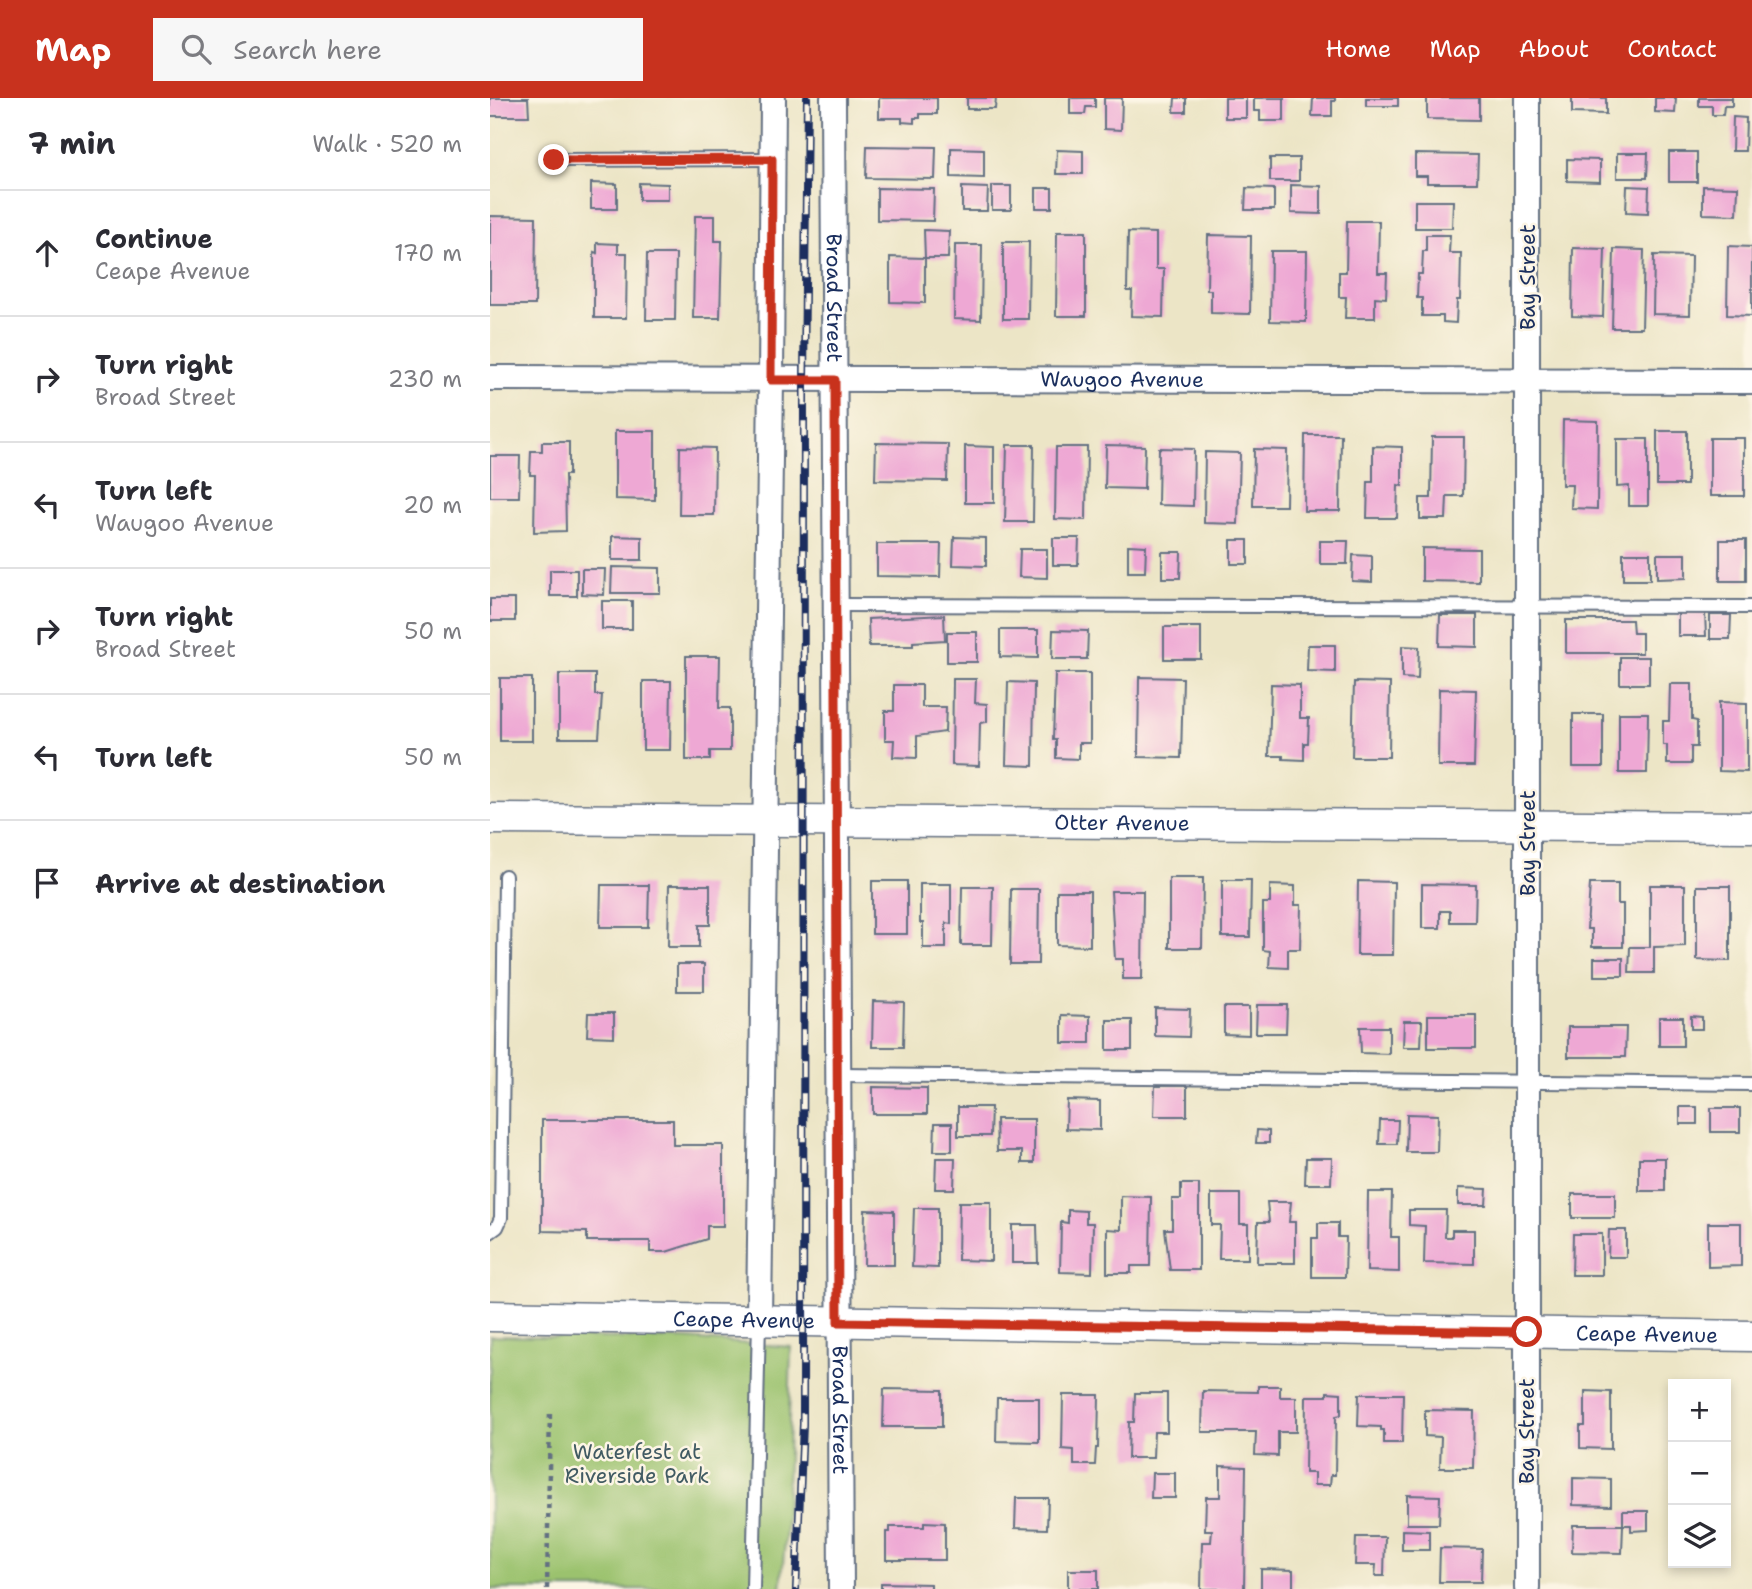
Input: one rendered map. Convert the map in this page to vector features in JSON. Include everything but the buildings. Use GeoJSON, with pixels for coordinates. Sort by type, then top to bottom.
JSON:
{"type":"FeatureCollection","features":[{"type":"Feature","properties":{"kind":"street"},"geometry":{"type":"LineString","coordinates":[[759,1319],[772,98]]}},
{"type":"Feature","properties":{"kind":"street","name":"Broad Street"},"geometry":{"type":"LineString","coordinates":[[833,98],[841,1589]]}},
{"type":"Feature","properties":{"kind":"street","name":"Bay Street"},"geometry":{"type":"LineString","coordinates":[[1527,98],[1527,1589]]}},
{"type":"Feature","properties":{"kind":"street","name":"Waugoo Avenue"},"geometry":{"type":"LineString","coordinates":[[490,377],[771,380],[1752,381]]}},
{"type":"Feature","properties":{"kind":"street","name":"Otter Avenue"},"geometry":{"type":"LineString","coordinates":[[490,819],[1752,827]]}},
{"type":"Feature","properties":{"kind":"street","name":"Ceape Avenue"},"geometry":{"type":"LineString","coordinates":[[490,1316],[1752,1336]]}},
{"type":"Feature","properties":{"kind":"lane"},"geometry":{"type":"LineString","coordinates":[[554,160],[772,159]]}},
{"type":"Feature","properties":{"kind":"lane"},"geometry":{"type":"LineString","coordinates":[[836,605],[1752,607]]}},
{"type":"Feature","properties":{"kind":"lane"},"geometry":{"type":"LineString","coordinates":[[490,1232],[497,1227],[501,1218],[497,1047],[505,876]]}},
{"type":"Feature","properties":{"kind":"lane"},"geometry":{"type":"LineString","coordinates":[[837,1075],[1752,1084]]}},
{"type":"Feature","properties":{"kind":"lane"},"geometry":{"type":"LineString","coordinates":[[753,1589],[759,1319]]}},
{"type":"Feature","properties":{"kind":"path"},"geometry":{"type":"LineString","coordinates":[[547,1589],[550,1410]]}},
{"type":"Feature","properties":{"kind":"green space","name":"Waterfest at Riverside Park"},"geometry":{"type":"Polygon","coordinates":[[[490,1336],[687,1339],[791,1347],[786,1529],[781,1589],[490,1589],[490,1336]]]}},
{"type":"Feature","properties":{"kind":"railway"},"geometry":{"type":"LineString","coordinates":[[796,1589],[803,1424],[804,380],[807,98]]}},
{"type":"Feature","properties":{"kind":"route"},"geometry":{"type":"LineString","coordinates":[[554,160],[772,159],[771,380],[835,380],[838,1322],[1527,1332]]}}]}
